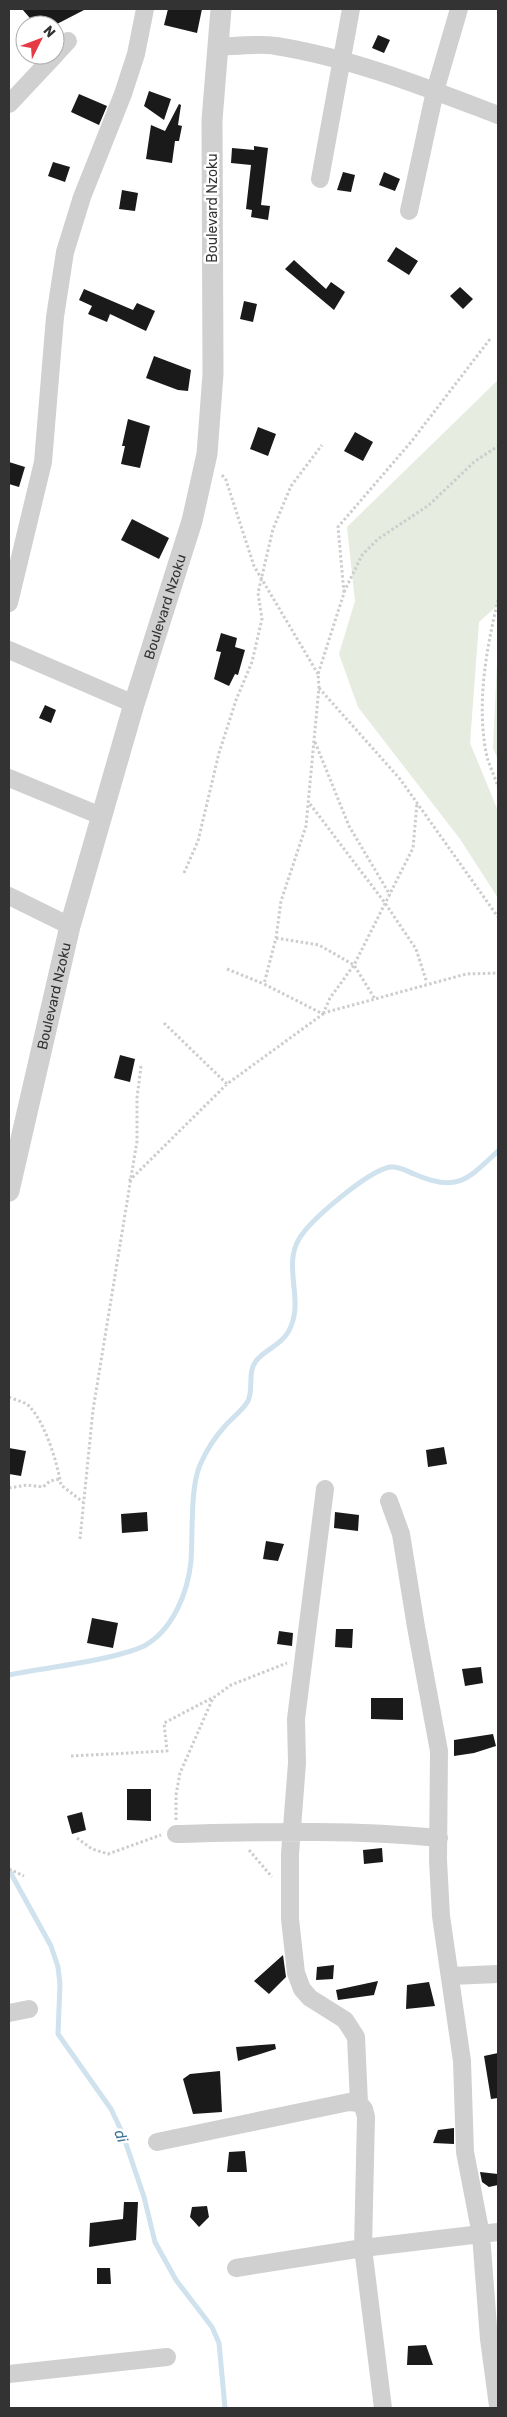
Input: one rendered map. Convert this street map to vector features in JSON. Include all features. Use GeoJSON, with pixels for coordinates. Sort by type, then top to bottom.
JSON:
{"type":"FeatureCollection","features":[{"type":"Feature","properties":{"kind":"street"},"geometry":{"type":"LineString","coordinates":[[9,603],[43,462],[56,317],[65,252],[82,197],[123,94],[136,54],[145,9]]}},
{"type":"Feature","properties":{"kind":"street","name":"Boulevard Nzoku"},"geometry":{"type":"LineString","coordinates":[[9,1191],[70,926],[134,704],[192,521],[207,454],[213,374],[212,120],[221,9]]}},
{"type":"Feature","properties":{"kind":"street"},"geometry":{"type":"LineString","coordinates":[[320,179],[351,9]]}},
{"type":"Feature","properties":{"kind":"street"},"geometry":{"type":"LineString","coordinates":[[408,211],[435,91],[459,9]]}},
{"type":"Feature","properties":{"kind":"street"},"geometry":{"type":"LineString","coordinates":[[65,44],[68,41]]}},
{"type":"Feature","properties":{"kind":"street"},"geometry":{"type":"LineString","coordinates":[[219,47],[274,46],[341,60],[435,91],[498,115]]}},
{"type":"Feature","properties":{"kind":"street"},"geometry":{"type":"LineString","coordinates":[[9,104],[46,65]]}},
{"type":"Feature","properties":{"kind":"street"},"geometry":{"type":"LineString","coordinates":[[9,650],[134,704]]}},
{"type":"Feature","properties":{"kind":"street"},"geometry":{"type":"LineString","coordinates":[[9,778],[101,816]]}},
{"type":"Feature","properties":{"kind":"street"},"geometry":{"type":"LineString","coordinates":[[9,896],[70,926]]}},
{"type":"Feature","properties":{"kind":"street"},"geometry":{"type":"LineString","coordinates":[[325,1489],[296,1719],[297,1763],[292,1831],[290,1920],[296,1973],[302,1989],[310,1998],[345,2020],[351,2026],[356,2037],[359,2103],[364,2109],[366,2117],[363,2248],[383,2408]]}},
{"type":"Feature","properties":{"kind":"street"},"geometry":{"type":"LineString","coordinates":[[388,1501],[401,1534],[439,1751],[441,1916],[462,2061],[465,2152],[490,2234],[489,2339],[498,2406]]}},
{"type":"Feature","properties":{"kind":"street"},"geometry":{"type":"LineString","coordinates":[[176,1834],[292,1831],[380,1832],[439,1838]]}},
{"type":"Feature","properties":{"kind":"street"},"geometry":{"type":"LineString","coordinates":[[451,1976],[498,1974]]}},
{"type":"Feature","properties":{"kind":"street"},"geometry":{"type":"LineString","coordinates":[[9,2013],[29,2009]]}},
{"type":"Feature","properties":{"kind":"street"},"geometry":{"type":"LineString","coordinates":[[156,2142],[349,2102],[359,2103]]}},
{"type":"Feature","properties":{"kind":"street"},"geometry":{"type":"LineString","coordinates":[[236,2268],[363,2248],[490,2234]]}},
{"type":"Feature","properties":{"kind":"street"},"geometry":{"type":"LineString","coordinates":[[9,2374],[167,2357]]}},
{"type":"Feature","properties":{"kind":"path"},"geometry":{"type":"LineString","coordinates":[[344,593],[338,527],[411,442],[490,339]]}},
{"type":"Feature","properties":{"kind":"path"},"geometry":{"type":"LineString","coordinates":[[184,873],[198,841],[219,753],[236,700],[252,662],[262,619],[258,593],[273,529],[291,486],[322,445]]}},
{"type":"Feature","properties":{"kind":"path"},"geometry":{"type":"LineString","coordinates":[[264,984],[276,938],[281,902],[306,826],[310,804],[313,739],[319,687],[318,674],[344,593],[362,555],[378,539],[429,505],[474,462],[498,446]]}},
{"type":"Feature","properties":{"kind":"path"},"geometry":{"type":"LineString","coordinates":[[207,454],[226,480],[254,566],[318,674]]}},
{"type":"Feature","properties":{"kind":"path"},"geometry":{"type":"LineString","coordinates":[[498,600],[492,627],[482,699],[487,758],[498,786]]}},
{"type":"Feature","properties":{"kind":"path"},"geometry":{"type":"LineString","coordinates":[[319,687],[400,779],[498,917]]}},
{"type":"Feature","properties":{"kind":"path"},"geometry":{"type":"LineString","coordinates":[[313,739],[349,826],[390,895]]}},
{"type":"Feature","properties":{"kind":"path"},"geometry":{"type":"LineString","coordinates":[[323,1014],[330,998],[354,964],[413,848],[418,803]]}},
{"type":"Feature","properties":{"kind":"path"},"geometry":{"type":"LineString","coordinates":[[310,804],[385,903],[416,950],[427,983]]}},
{"type":"Feature","properties":{"kind":"path"},"geometry":{"type":"LineString","coordinates":[[276,938],[319,945],[354,964],[375,999]]}},
{"type":"Feature","properties":{"kind":"path"},"geometry":{"type":"LineString","coordinates":[[228,969],[264,984],[323,1014]]}},
{"type":"Feature","properties":{"kind":"path"},"geometry":{"type":"LineString","coordinates":[[129,1181],[227,1084],[323,1014],[427,983],[466,974],[498,973]]}},
{"type":"Feature","properties":{"kind":"path"},"geometry":{"type":"LineString","coordinates":[[164,1023],[227,1084]]}},
{"type":"Feature","properties":{"kind":"path"},"geometry":{"type":"LineString","coordinates":[[80,1539],[93,1410],[137,1141],[137,1098],[141,1066]]}},
{"type":"Feature","properties":{"kind":"path"},"geometry":{"type":"LineString","coordinates":[[9,1397],[30,1406],[48,1439],[61,1485],[84,1503]]}},
{"type":"Feature","properties":{"kind":"path"},"geometry":{"type":"LineString","coordinates":[[9,1488],[27,1485],[43,1487],[50,1481],[60,1479]]}},
{"type":"Feature","properties":{"kind":"path"},"geometry":{"type":"LineString","coordinates":[[71,1756],[166,1751],[164,1723],[213,1698],[231,1685],[257,1673],[304,1657]]}},
{"type":"Feature","properties":{"kind":"path"},"geometry":{"type":"LineString","coordinates":[[77,1838],[92,1849],[108,1854],[159,1836],[176,1834],[176,1795],[180,1773],[213,1698]]}},
{"type":"Feature","properties":{"kind":"path"},"geometry":{"type":"LineString","coordinates":[[231,1832],[275,1880]]}},
{"type":"Feature","properties":{"kind":"path"},"geometry":{"type":"LineString","coordinates":[[9,1869],[24,1876]]}},
{"type":"Feature","properties":{"kind":"shaded area"},"geometry":{"type":"Polygon","coordinates":[[[498,380],[498,605],[479,622],[470,743],[498,811],[498,898],[460,839],[358,707],[339,654],[355,601],[347,527],[498,380]]]}},
{"type":"Feature","properties":{"kind":"shaded area"},"geometry":{"type":"Polygon","coordinates":[[[498,641],[498,760],[493,748],[498,641]]]}},
{"type":"Feature","properties":{"kind":"building"},"geometry":{"type":"Polygon","coordinates":[[[22,9],[86,9],[65,20],[65,15],[27,15],[22,9]]]}},
{"type":"Feature","properties":{"kind":"building"},"geometry":{"type":"Polygon","coordinates":[[[168,9],[202,9],[197,33],[164,25],[168,9]]]}},
{"type":"Feature","properties":{"kind":"building"},"geometry":{"type":"Polygon","coordinates":[[[378,35],[390,40],[384,53],[372,48],[378,35]]]}},
{"type":"Feature","properties":{"kind":"building"},"geometry":{"type":"Polygon","coordinates":[[[149,91],[171,99],[164,120],[144,106],[149,91]]]}},
{"type":"Feature","properties":{"kind":"building"},"geometry":{"type":"Polygon","coordinates":[[[79,94],[107,106],[99,125],[71,112],[79,94]]]}},
{"type":"Feature","properties":{"kind":"building"},"geometry":{"type":"Polygon","coordinates":[[[179,104],[181,105],[178,125],[182,126],[179,141],[175,141],[172,163],[146,159],[151,125],[165,131],[179,104]]]}},
{"type":"Feature","properties":{"kind":"building"},"geometry":{"type":"Polygon","coordinates":[[[254,146],[268,148],[261,205],[270,206],[268,220],[251,217],[252,210],[246,209],[251,165],[231,163],[232,148],[254,150],[254,146]]]}},
{"type":"Feature","properties":{"kind":"building"},"geometry":{"type":"Polygon","coordinates":[[[53,162],[70,167],[65,182],[48,176],[53,162]]]}},
{"type":"Feature","properties":{"kind":"building"},"geometry":{"type":"Polygon","coordinates":[[[343,172],[355,175],[351,192],[337,190],[343,172]]]}},
{"type":"Feature","properties":{"kind":"building"},"geometry":{"type":"Polygon","coordinates":[[[384,172],[400,179],[395,191],[379,185],[384,172]]]}},
{"type":"Feature","properties":{"kind":"building"},"geometry":{"type":"Polygon","coordinates":[[[122,190],[138,193],[135,211],[119,209],[122,190]]]}},
{"type":"Feature","properties":{"kind":"building"},"geometry":{"type":"Polygon","coordinates":[[[396,247],[418,261],[409,275],[387,261],[396,247]]]}},
{"type":"Feature","properties":{"kind":"building"},"geometry":{"type":"Polygon","coordinates":[[[294,260],[326,289],[331,282],[345,292],[334,310],[285,269],[294,260]]]}},
{"type":"Feature","properties":{"kind":"building"},"geometry":{"type":"Polygon","coordinates":[[[460,287],[473,299],[463,309],[450,296],[460,287]]]}},
{"type":"Feature","properties":{"kind":"building"},"geometry":{"type":"Polygon","coordinates":[[[84,289],[133,310],[137,303],[155,311],[146,331],[110,314],[107,322],[88,314],[92,306],[79,300],[84,289]]]}},
{"type":"Feature","properties":{"kind":"building"},"geometry":{"type":"Polygon","coordinates":[[[244,301],[257,304],[253,322],[240,319],[244,301]]]}},
{"type":"Feature","properties":{"kind":"building"},"geometry":{"type":"Polygon","coordinates":[[[154,356],[191,370],[188,391],[178,390],[146,378],[154,356]]]}},
{"type":"Feature","properties":{"kind":"building"},"geometry":{"type":"Polygon","coordinates":[[[128,419],[150,426],[140,468],[121,464],[125,446],[122,446],[128,419]]]}},
{"type":"Feature","properties":{"kind":"building"},"geometry":{"type":"Polygon","coordinates":[[[258,427],[276,434],[268,456],[250,449],[258,427]]]}},
{"type":"Feature","properties":{"kind":"building"},"geometry":{"type":"Polygon","coordinates":[[[355,432],[373,442],[363,461],[344,451],[355,432]]]}},
{"type":"Feature","properties":{"kind":"building"},"geometry":{"type":"Polygon","coordinates":[[[9,462],[25,467],[19,487],[9,484],[9,462]]]}},
{"type":"Feature","properties":{"kind":"building"},"geometry":{"type":"Polygon","coordinates":[[[132,519],[169,538],[159,559],[121,540],[132,519]]]}},
{"type":"Feature","properties":{"kind":"building"},"geometry":{"type":"Polygon","coordinates":[[[221,633],[237,638],[235,647],[245,650],[238,675],[235,674],[229,686],[214,679],[221,652],[216,651],[221,633]]]}},
{"type":"Feature","properties":{"kind":"building"},"geometry":{"type":"Polygon","coordinates":[[[45,705],[56,710],[51,723],[39,718],[45,705]]]}},
{"type":"Feature","properties":{"kind":"building"},"geometry":{"type":"Polygon","coordinates":[[[120,1055],[135,1059],[130,1082],[114,1078],[120,1055]]]}},
{"type":"Feature","properties":{"kind":"building"},"geometry":{"type":"Polygon","coordinates":[[[444,1447],[447,1464],[428,1467],[426,1450],[444,1447]]]}},
{"type":"Feature","properties":{"kind":"building"},"geometry":{"type":"Polygon","coordinates":[[[9,1448],[26,1451],[21,1476],[9,1474],[9,1448]]]}},
{"type":"Feature","properties":{"kind":"building"},"geometry":{"type":"Polygon","coordinates":[[[147,1512],[148,1531],[122,1533],[121,1514],[147,1512]]]}},
{"type":"Feature","properties":{"kind":"building"},"geometry":{"type":"Polygon","coordinates":[[[335,1512],[359,1515],[358,1531],[334,1528],[335,1512]]]}},
{"type":"Feature","properties":{"kind":"building"},"geometry":{"type":"Polygon","coordinates":[[[266,1541],[284,1544],[278,1561],[263,1559],[266,1541]]]}},
{"type":"Feature","properties":{"kind":"building"},"geometry":{"type":"Polygon","coordinates":[[[92,1618],[118,1623],[113,1648],[87,1643],[92,1618]]]}},
{"type":"Feature","properties":{"kind":"building"},"geometry":{"type":"Polygon","coordinates":[[[336,1629],[353,1629],[352,1648],[335,1647],[336,1629]]]}},
{"type":"Feature","properties":{"kind":"building"},"geometry":{"type":"Polygon","coordinates":[[[279,1631],[293,1633],[292,1646],[277,1644],[279,1631]]]}},
{"type":"Feature","properties":{"kind":"building"},"geometry":{"type":"Polygon","coordinates":[[[481,1667],[483,1683],[465,1686],[462,1669],[481,1667]]]}},
{"type":"Feature","properties":{"kind":"building"},"geometry":{"type":"Polygon","coordinates":[[[371,1698],[403,1698],[403,1720],[371,1719],[371,1698]]]}},
{"type":"Feature","properties":{"kind":"building"},"geometry":{"type":"Polygon","coordinates":[[[493,1734],[496,1746],[474,1753],[454,1756],[454,1740],[493,1734]]]}},
{"type":"Feature","properties":{"kind":"building"},"geometry":{"type":"Polygon","coordinates":[[[127,1789],[151,1789],[151,1821],[127,1820],[127,1789]]]}},
{"type":"Feature","properties":{"kind":"building"},"geometry":{"type":"Polygon","coordinates":[[[82,1812],[86,1830],[72,1834],[67,1816],[82,1812]]]}},
{"type":"Feature","properties":{"kind":"building"},"geometry":{"type":"Polygon","coordinates":[[[382,1848],[383,1862],[364,1864],[363,1850],[382,1848]]]}},
{"type":"Feature","properties":{"kind":"building"},"geometry":{"type":"Polygon","coordinates":[[[283,1955],[286,1977],[269,1994],[254,1981],[283,1955]]]}},
{"type":"Feature","properties":{"kind":"building"},"geometry":{"type":"Polygon","coordinates":[[[334,1965],[333,1979],[316,1980],[317,1967],[334,1965]]]}},
{"type":"Feature","properties":{"kind":"building"},"geometry":{"type":"Polygon","coordinates":[[[378,1981],[374,1995],[338,2000],[336,1990],[378,1981]]]}},
{"type":"Feature","properties":{"kind":"building"},"geometry":{"type":"Polygon","coordinates":[[[429,1982],[435,2006],[406,2009],[407,1985],[429,1982]]]}},
{"type":"Feature","properties":{"kind":"building"},"geometry":{"type":"Polygon","coordinates":[[[275,2044],[276,2049],[238,2061],[236,2047],[275,2044]]]}},
{"type":"Feature","properties":{"kind":"building"},"geometry":{"type":"Polygon","coordinates":[[[498,2053],[498,2098],[491,2099],[484,2056],[498,2053]]]}},
{"type":"Feature","properties":{"kind":"building"},"geometry":{"type":"Polygon","coordinates":[[[220,2071],[222,2112],[193,2114],[183,2079],[190,2074],[220,2071]]]}},
{"type":"Feature","properties":{"kind":"building"},"geometry":{"type":"Polygon","coordinates":[[[454,2128],[454,2144],[433,2143],[438,2130],[454,2128]]]}},
{"type":"Feature","properties":{"kind":"building"},"geometry":{"type":"Polygon","coordinates":[[[245,2151],[247,2172],[227,2172],[229,2152],[245,2151]]]}},
{"type":"Feature","properties":{"kind":"building"},"geometry":{"type":"Polygon","coordinates":[[[480,2172],[498,2174],[498,2185],[489,2187],[482,2182],[480,2172]]]}},
{"type":"Feature","properties":{"kind":"building"},"geometry":{"type":"Polygon","coordinates":[[[124,2202],[138,2202],[136,2240],[89,2247],[90,2223],[123,2219],[124,2202]]]}},
{"type":"Feature","properties":{"kind":"building"},"geometry":{"type":"Polygon","coordinates":[[[207,2206],[209,2217],[199,2227],[190,2217],[192,2207],[207,2206]]]}},
{"type":"Feature","properties":{"kind":"building"},"geometry":{"type":"Polygon","coordinates":[[[97,2268],[110,2268],[111,2284],[97,2284],[97,2268]]]}},
{"type":"Feature","properties":{"kind":"building"},"geometry":{"type":"Polygon","coordinates":[[[426,2345],[433,2365],[407,2365],[408,2346],[426,2345]]]}},
{"type":"Feature","properties":{"kind":"waterway"},"geometry":{"type":"LineString","coordinates":[[9,1675],[96,1660],[134,1650],[154,1639],[171,1620],[182,1597],[189,1573],[193,1498],[200,1465],[218,1435],[248,1401],[251,1391],[252,1370],[256,1361],[284,1338],[291,1326],[295,1305],[293,1271],[295,1249],[299,1239],[315,1220],[340,1197],[380,1170],[397,1167],[429,1180],[451,1183],[461,1180],[478,1170],[498,1151]]}},
{"type":"Feature","properties":{"kind":"waterway","name":"di"},"geometry":{"type":"LineString","coordinates":[[9,1870],[51,1946],[58,1967],[60,1984],[58,2034],[111,2109],[122,2132],[144,2197],[155,2242],[176,2280],[212,2327],[219,2343],[225,2408]]}}]}
